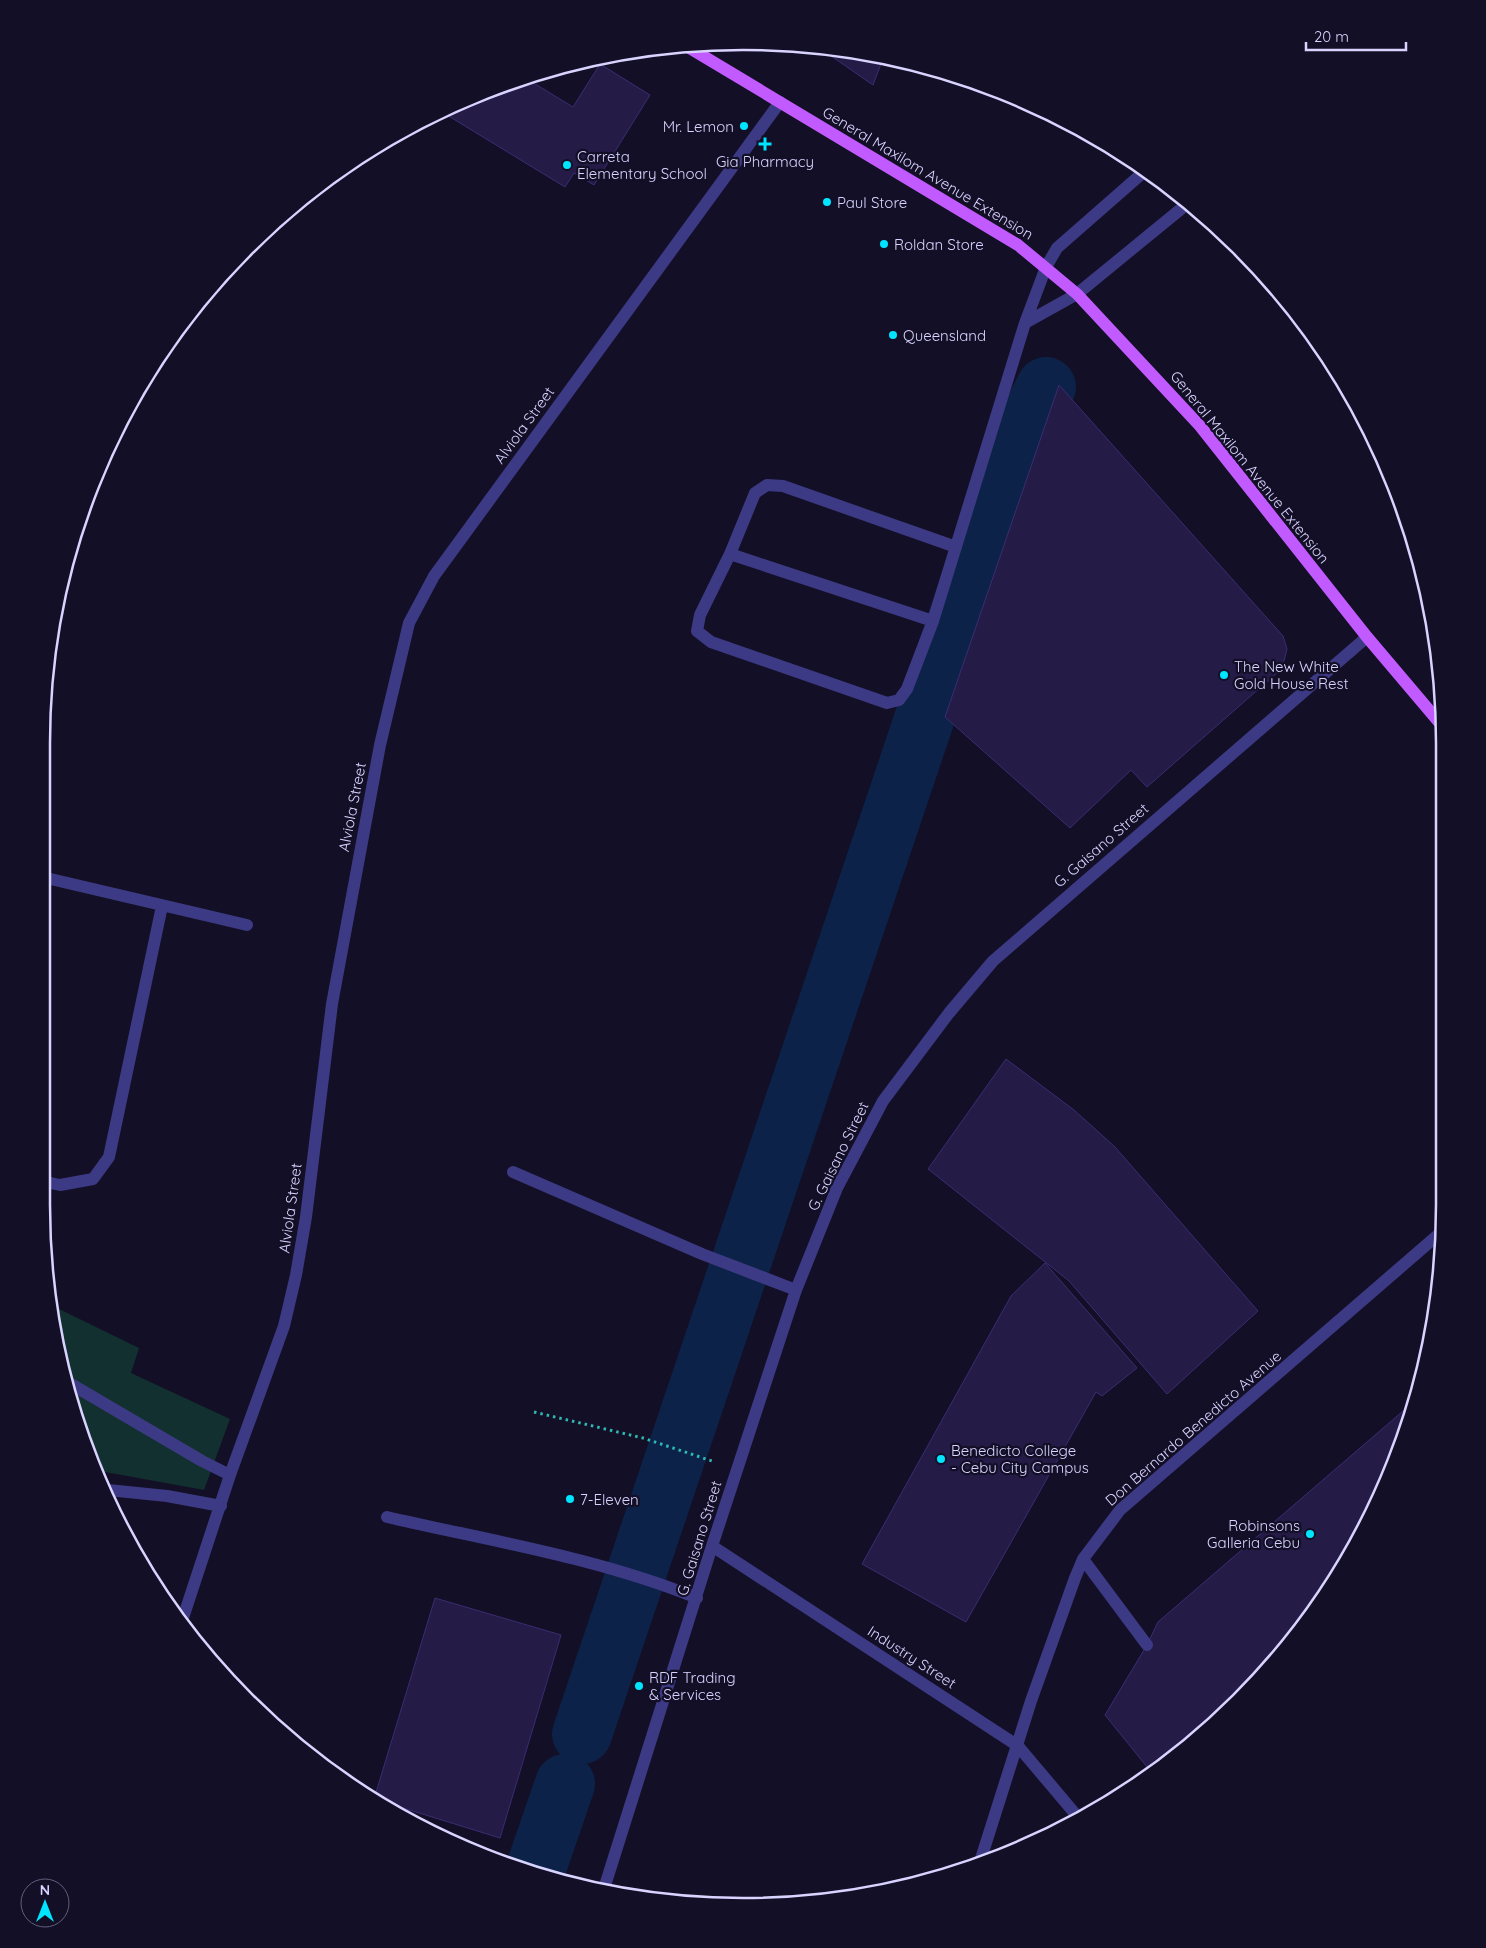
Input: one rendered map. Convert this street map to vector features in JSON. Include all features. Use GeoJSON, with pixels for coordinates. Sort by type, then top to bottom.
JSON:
{"type":"FeatureCollection","features":[{"type":"Feature","properties":{"kind":"main road","name":"General Maxilom Avenue Extension"},"geometry":{"type":"LineString","coordinates":[[695,51],[1018,245],[1077,294],[1200,426],[1367,637],[1435,718]]}},
{"type":"Feature","properties":{"kind":"street","name":"Alviola Street"},"geometry":{"type":"LineString","coordinates":[[184,1614],[230,1474],[284,1326],[296,1275],[308,1207],[332,1004],[380,745],[409,623],[434,576],[780,102]]}},
{"type":"Feature","properties":{"kind":"street"},"geometry":{"type":"LineString","coordinates":[[956,547],[783,486],[767,484],[755,493],[730,554],[700,615],[697,631],[710,642],[887,703],[900,700],[907,689],[933,621],[956,547],[1025,323],[1046,267],[1057,248],[1140,175]]}},
{"type":"Feature","properties":{"kind":"street"},"geometry":{"type":"LineString","coordinates":[[1025,323],[1077,294],[1183,208]]}},
{"type":"Feature","properties":{"kind":"street"},"geometry":{"type":"LineString","coordinates":[[730,554],[933,621]]}},
{"type":"Feature","properties":{"kind":"street","name":"G. Gaisano Street"},"geometry":{"type":"LineString","coordinates":[[605,1884],[712,1546],[796,1290],[837,1188],[883,1101],[949,1013],[993,961],[1367,637]]}},
{"type":"Feature","properties":{"kind":"street"},"geometry":{"type":"LineString","coordinates":[[50,879],[247,925]]}},
{"type":"Feature","properties":{"kind":"street"},"geometry":{"type":"LineString","coordinates":[[50,1183],[60,1185],[93,1179],[109,1157],[162,906]]}},
{"type":"Feature","properties":{"kind":"street"},"geometry":{"type":"LineString","coordinates":[[513,1172],[702,1254],[796,1290]]}},
{"type":"Feature","properties":{"kind":"street","name":"Don Bernardo Benedicto Avenue"},"geometry":{"type":"LineString","coordinates":[[981,1855],[1018,1746],[1031,1701],[1084,1559],[1120,1510],[1435,1237]]}},
{"type":"Feature","properties":{"kind":"street"},"geometry":{"type":"LineString","coordinates":[[75,1386],[202,1461],[230,1474]]}},
{"type":"Feature","properties":{"kind":"street"},"geometry":{"type":"LineString","coordinates":[[112,1490],[167,1496],[221,1506]]}},
{"type":"Feature","properties":{"kind":"street"},"geometry":{"type":"LineString","coordinates":[[387,1517],[617,1570],[697,1598]]}},
{"type":"Feature","properties":{"kind":"street","name":"Industry Street"},"geometry":{"type":"LineString","coordinates":[[712,1546],[1018,1746],[1075,1813]]}},
{"type":"Feature","properties":{"kind":"street"},"geometry":{"type":"LineString","coordinates":[[1084,1559],[1147,1645]]}},
{"type":"Feature","properties":{"kind":"path"},"geometry":{"type":"LineString","coordinates":[[534,1412],[643,1438],[702,1458]]}},
{"type":"Feature","properties":{"kind":"green space"},"geometry":{"type":"Polygon","coordinates":[[[58,1309],[139,1348],[131,1373],[230,1419],[204,1490],[104,1472],[87,1428],[74,1384],[63,1340],[58,1309]]]}},
{"type":"Feature","properties":{"kind":"building"},"geometry":{"type":"Polygon","coordinates":[[[831,56],[881,64],[873,85],[831,56]]]}},
{"type":"Feature","properties":{"kind":"building","name":"Carreta Elementary School"},"geometry":{"type":"Polygon","coordinates":[[[601,65],[650,95],[594,185],[574,173],[565,187],[448,116],[534,83],[573,107],[601,65]]]}},
{"type":"Feature","properties":{"kind":"building"},"geometry":{"type":"Polygon","coordinates":[[[1059,385],[1283,636],[1287,649],[1284,661],[1278,672],[1147,787],[1131,770],[1070,828],[945,717],[1059,385]]]}},
{"type":"Feature","properties":{"kind":"building"},"geometry":{"type":"Polygon","coordinates":[[[1006,1059],[1074,1110],[1115,1147],[1258,1311],[1167,1394],[1069,1281],[928,1169],[1006,1059]]]}},
{"type":"Feature","properties":{"kind":"building"},"geometry":{"type":"Polygon","coordinates":[[[1045,1263],[1137,1368],[1102,1396],[1096,1392],[966,1622],[862,1564],[1011,1296],[1045,1263]]]}},
{"type":"Feature","properties":{"kind":"building","name":"Robinsons Galleria Cebu"},"geometry":{"type":"Polygon","coordinates":[[[1404,1410],[1383,1470],[1365,1512],[1343,1552],[1293,1627],[1233,1695],[1200,1726],[1147,1767],[1105,1715],[1147,1645],[1158,1622],[1404,1410]]]}},
{"type":"Feature","properties":{"kind":"building"},"geometry":{"type":"Polygon","coordinates":[[[435,1598],[561,1635],[500,1838],[399,1807],[376,1792],[435,1598]]]}},
{"type":"Feature","properties":{"kind":"waterway"},"geometry":{"type":"LineString","coordinates":[[582,1734],[1017,444],[1046,387]]}},
{"type":"Feature","properties":{"kind":"waterway"},"geometry":{"type":"LineString","coordinates":[[537,1866],[565,1784]]}},
{"type":"Feature","properties":{"kind":"place","name":"Mr. Lemon"},"geometry":{"type":"Point","coordinates":[744,126]}},
{"type":"Feature","properties":{"kind":"place","name":"Gia Pharmacy"},"geometry":{"type":"Point","coordinates":[765,144]}},
{"type":"Feature","properties":{"kind":"place","name":"Carreta Elementary School"},"geometry":{"type":"Point","coordinates":[567,165]}},
{"type":"Feature","properties":{"kind":"place","name":"Paul Store"},"geometry":{"type":"Point","coordinates":[827,202]}},
{"type":"Feature","properties":{"kind":"place","name":"Roldan Store"},"geometry":{"type":"Point","coordinates":[884,244]}},
{"type":"Feature","properties":{"kind":"place","name":"Queensland"},"geometry":{"type":"Point","coordinates":[893,335]}},
{"type":"Feature","properties":{"kind":"place","name":"The New White Gold House Rest"},"geometry":{"type":"Point","coordinates":[1224,675]}},
{"type":"Feature","properties":{"kind":"place","name":"Benedicto College - Cebu City Campus"},"geometry":{"type":"Point","coordinates":[941,1459]}},
{"type":"Feature","properties":{"kind":"place","name":"7-Eleven"},"geometry":{"type":"Point","coordinates":[570,1499]}},
{"type":"Feature","properties":{"kind":"place","name":"Robinsons Galleria Cebu"},"geometry":{"type":"Point","coordinates":[1310,1534]}},
{"type":"Feature","properties":{"kind":"place","name":"RDF Trading & Services"},"geometry":{"type":"Point","coordinates":[639,1686]}}]}
